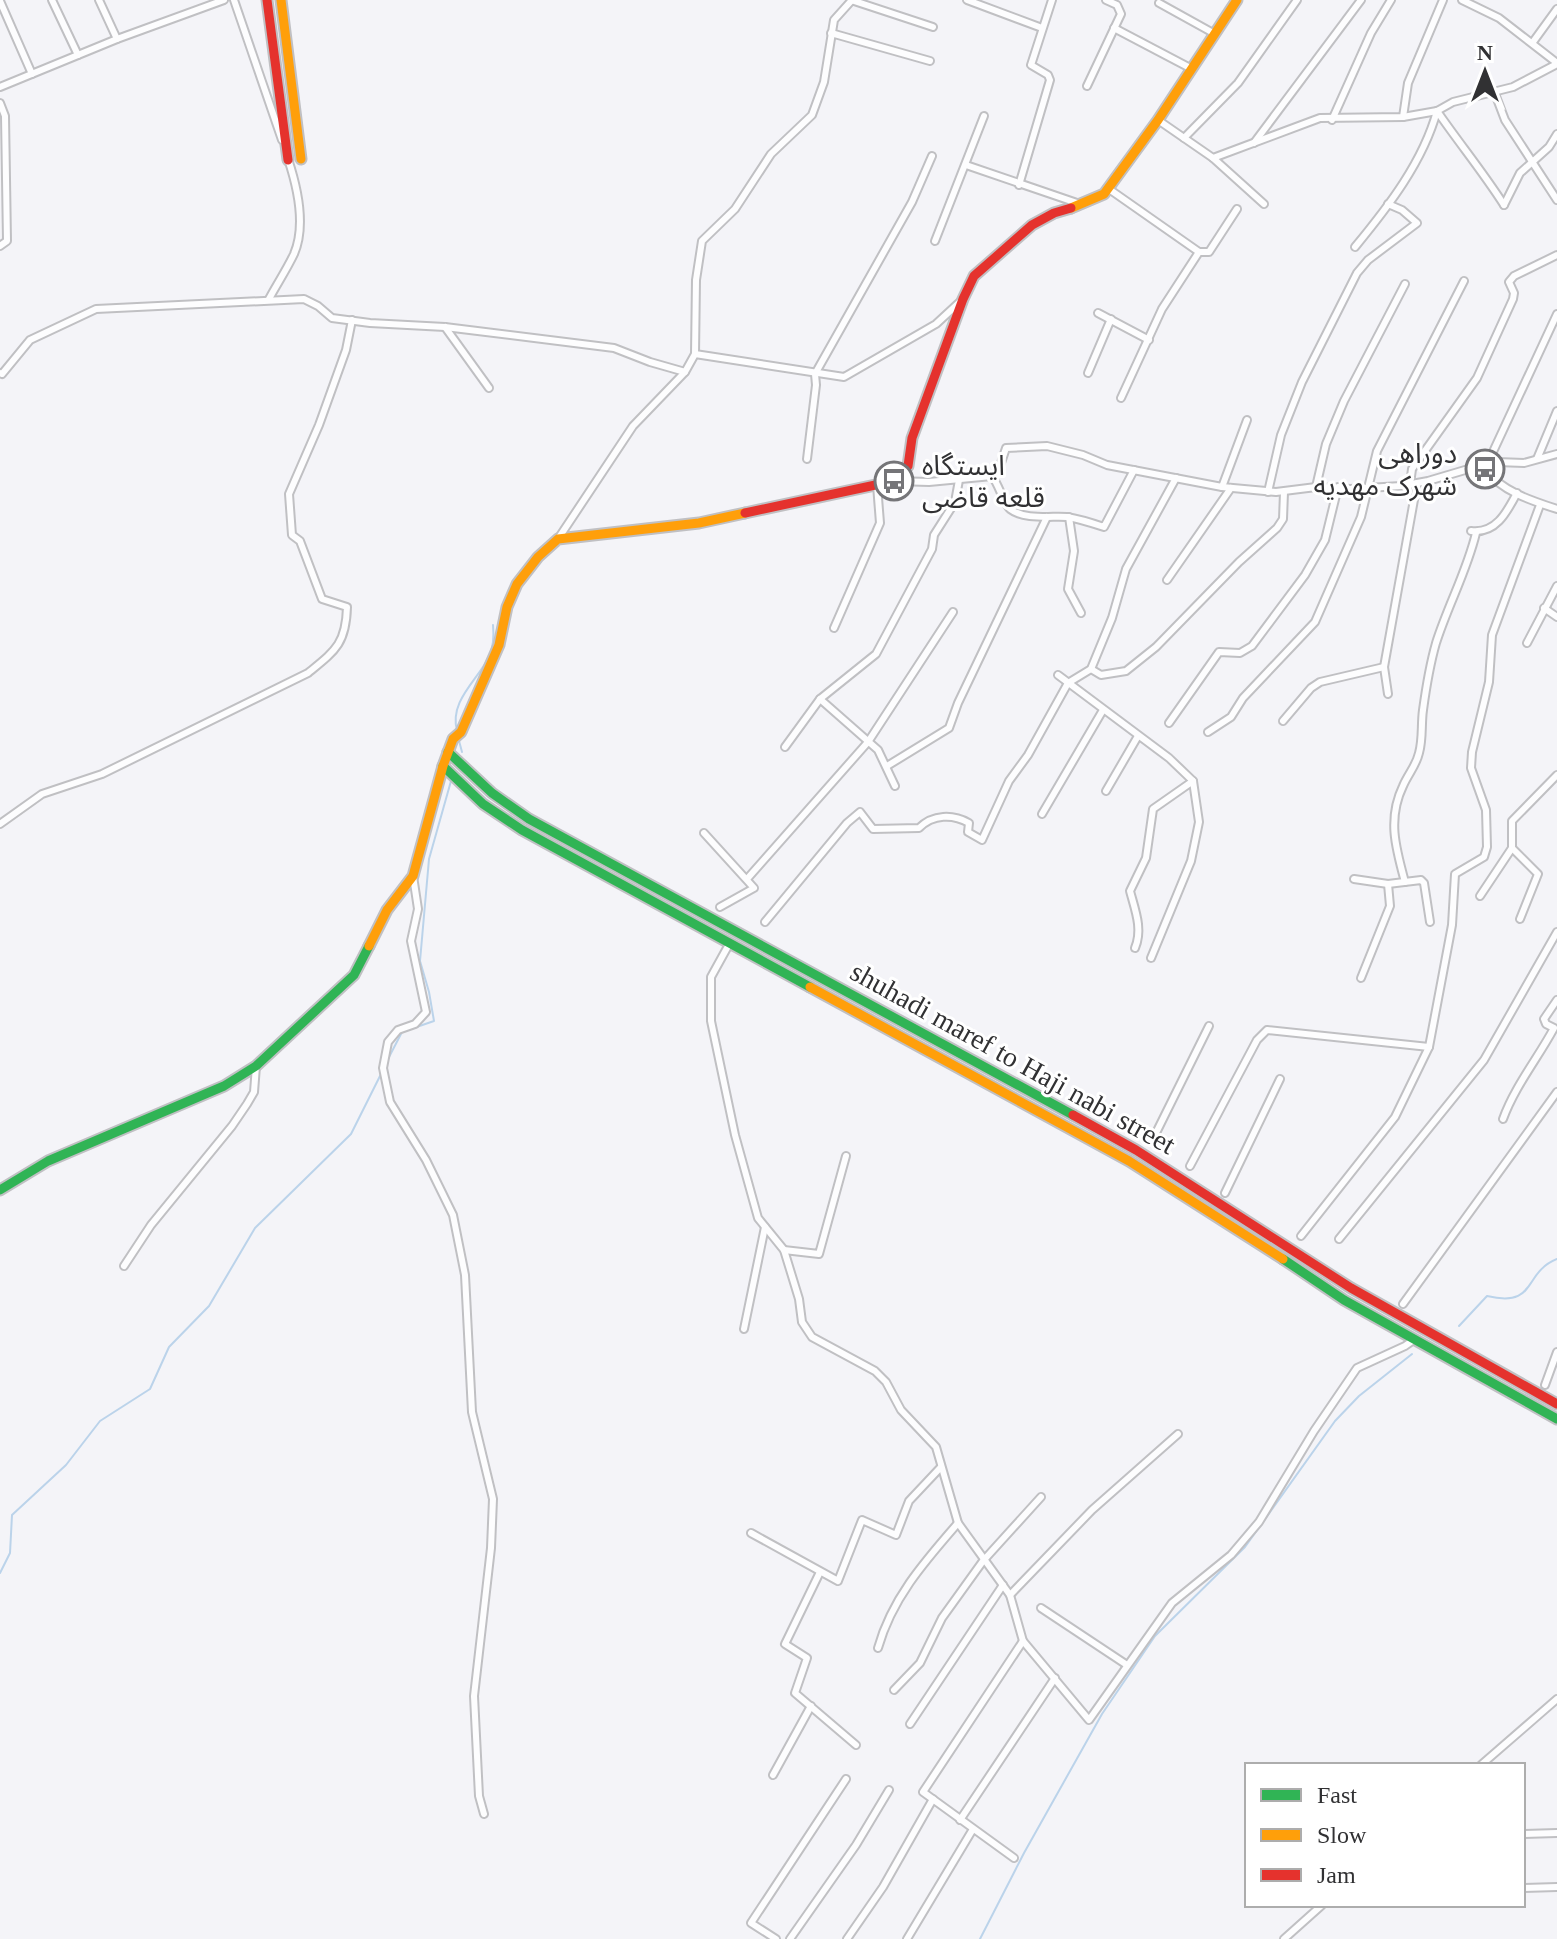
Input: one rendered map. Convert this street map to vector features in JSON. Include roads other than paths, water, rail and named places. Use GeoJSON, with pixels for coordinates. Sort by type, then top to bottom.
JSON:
{"type":"FeatureCollection","features":[{"type":"Feature","properties":{"kind":"main road"},"geometry":{"type":"LineString","coordinates":[[267,0],[288,160]]}},
{"type":"Feature","properties":{"kind":"main road"},"geometry":{"type":"LineString","coordinates":[[281,0],[301,159]]}},
{"type":"Feature","properties":{"kind":"main road"},"geometry":{"type":"LineString","coordinates":[[0,1190],[48,1161],[224,1086],[256,1066],[354,975],[387,910],[413,876],[443,766],[499,645],[507,607],[517,584],[538,557],[558,539],[699,523],[894,481],[908,466],[912,438],[974,276],[1032,225],[1054,213],[1083,205],[1109,189],[1237,0]]}},
{"type":"Feature","properties":{"kind":"main road","name":"shuhadi maref to Haji nabi street"},"geometry":{"type":"LineString","coordinates":[[448,752],[492,793],[529,819],[1136,1150],[1351,1288],[1557,1404]]}},
{"type":"Feature","properties":{"kind":"main road"},"geometry":{"type":"LineString","coordinates":[[443,766],[483,804],[522,830],[1129,1161],[1344,1300],[1557,1419]]}},
{"type":"Feature","properties":{"kind":"street"},"geometry":{"type":"LineString","coordinates":[[52,0],[78,55]]}},
{"type":"Feature","properties":{"kind":"street"},"geometry":{"type":"LineString","coordinates":[[99,0],[117,39]]}},
{"type":"Feature","properties":{"kind":"street"},"geometry":{"type":"LineString","coordinates":[[0,87],[224,0]]}},
{"type":"Feature","properties":{"kind":"street"},"geometry":{"type":"LineString","coordinates":[[234,0],[295,180],[299,233],[295,252],[269,299]]}},
{"type":"Feature","properties":{"kind":"street"},"geometry":{"type":"LineString","coordinates":[[558,539],[633,426],[685,372],[695,354],[696,280],[702,241],[735,209],[771,154],[812,115],[824,82],[834,20],[851,0],[933,27]]}},
{"type":"Feature","properties":{"kind":"street"},"geometry":{"type":"LineString","coordinates":[[967,0],[1042,28]]}},
{"type":"Feature","properties":{"kind":"street"},"geometry":{"type":"LineString","coordinates":[[1019,185],[1050,80],[1048,75],[1031,65],[1052,0]]}},
{"type":"Feature","properties":{"kind":"street"},"geometry":{"type":"LineString","coordinates":[[1087,86],[1121,10],[1106,0]]}},
{"type":"Feature","properties":{"kind":"street"},"geometry":{"type":"LineString","coordinates":[[1184,138],[1238,83],[1297,0]]}},
{"type":"Feature","properties":{"kind":"street"},"geometry":{"type":"LineString","coordinates":[[1254,143],[1361,0]]}},
{"type":"Feature","properties":{"kind":"street"},"geometry":{"type":"LineString","coordinates":[[1332,120],[1371,33],[1391,0]]}},
{"type":"Feature","properties":{"kind":"street"},"geometry":{"type":"LineString","coordinates":[[1403,117],[1408,83],[1443,0]]}},
{"type":"Feature","properties":{"kind":"street"},"geometry":{"type":"LineString","coordinates":[[1213,158],[1320,118],[1403,117],[1437,111],[1453,102],[1513,87],[1557,64],[1499,18],[1462,0]]}},
{"type":"Feature","properties":{"kind":"street"},"geometry":{"type":"LineString","coordinates":[[0,1],[32,74]]}},
{"type":"Feature","properties":{"kind":"street"},"geometry":{"type":"LineString","coordinates":[[1159,3],[1215,34]]}},
{"type":"Feature","properties":{"kind":"street"},"geometry":{"type":"LineString","coordinates":[[1533,42],[1557,9]]}},
{"type":"Feature","properties":{"kind":"street"},"geometry":{"type":"LineString","coordinates":[[1114,28],[1192,69]]}},
{"type":"Feature","properties":{"kind":"street"},"geometry":{"type":"LineString","coordinates":[[831,33],[930,61]]}},
{"type":"Feature","properties":{"kind":"street"},"geometry":{"type":"LineString","coordinates":[[1494,91],[1505,120],[1557,200]]}},
{"type":"Feature","properties":{"kind":"street"},"geometry":{"type":"LineString","coordinates":[[0,103],[7,241],[0,246]]}},
{"type":"Feature","properties":{"kind":"street"},"geometry":{"type":"LineString","coordinates":[[1437,111],[1504,205],[1520,173],[1549,147],[1557,134]]}},
{"type":"Feature","properties":{"kind":"street"},"geometry":{"type":"LineString","coordinates":[[1355,247],[1388,204],[1431,134],[1437,111]]}},
{"type":"Feature","properties":{"kind":"street"},"geometry":{"type":"LineString","coordinates":[[935,241],[984,116]]}},
{"type":"Feature","properties":{"kind":"street"},"geometry":{"type":"LineString","coordinates":[[1158,120],[1213,158],[1264,204]]}},
{"type":"Feature","properties":{"kind":"street"},"geometry":{"type":"LineString","coordinates":[[807,459],[815,374],[912,202],[932,156]]}},
{"type":"Feature","properties":{"kind":"street"},"geometry":{"type":"LineString","coordinates":[[966,165],[1083,205]]}},
{"type":"Feature","properties":{"kind":"street"},"geometry":{"type":"LineString","coordinates":[[1109,189],[1199,252],[1209,252],[1237,209]]}},
{"type":"Feature","properties":{"kind":"street"},"geometry":{"type":"LineString","coordinates":[[1268,492],[1281,435],[1302,382],[1357,273],[1368,260],[1417,223],[1402,210],[1388,204]]}},
{"type":"Feature","properties":{"kind":"street"},"geometry":{"type":"LineString","coordinates":[[1121,398],[1162,309],[1199,252]]}},
{"type":"Feature","properties":{"kind":"street"},"geometry":{"type":"LineString","coordinates":[[1388,694],[1384,667],[1413,484],[1412,469],[1477,378],[1513,299],[1509,282],[1514,276],[1557,255]]}},
{"type":"Feature","properties":{"kind":"street"},"geometry":{"type":"LineString","coordinates":[[1208,732],[1231,717],[1243,698],[1315,622],[1361,517],[1377,451],[1464,281]]}},
{"type":"Feature","properties":{"kind":"street"},"geometry":{"type":"LineString","coordinates":[[1316,487],[1326,444],[1344,401],[1405,284]]}},
{"type":"Feature","properties":{"kind":"street"},"geometry":{"type":"LineString","coordinates":[[0,373],[30,340],[96,309],[269,299],[304,299],[332,318],[445,327],[614,348],[685,372]]}},
{"type":"Feature","properties":{"kind":"street"},"geometry":{"type":"LineString","coordinates":[[695,354],[844,377],[936,324],[963,299]]}},
{"type":"Feature","properties":{"kind":"street"},"geometry":{"type":"LineString","coordinates":[[1098,313],[1149,340]]}},
{"type":"Feature","properties":{"kind":"street"},"geometry":{"type":"LineString","coordinates":[[1485,469],[1557,314]]}},
{"type":"Feature","properties":{"kind":"street"},"geometry":{"type":"LineString","coordinates":[[1088,373],[1111,319]]}},
{"type":"Feature","properties":{"kind":"street"},"geometry":{"type":"LineString","coordinates":[[0,824],[42,794],[102,774],[308,673],[338,650],[346,625],[347,607],[322,599],[300,541],[292,535],[289,494],[319,425],[346,350],[352,320]]}},
{"type":"Feature","properties":{"kind":"street"},"geometry":{"type":"LineString","coordinates":[[445,327],[489,388]]}},
{"type":"Feature","properties":{"kind":"street"},"geometry":{"type":"LineString","coordinates":[[1537,459],[1557,411]]}},
{"type":"Feature","properties":{"kind":"street"},"geometry":{"type":"LineString","coordinates":[[1222,487],[1247,420]]}},
{"type":"Feature","properties":{"kind":"street"},"geometry":{"type":"LineString","coordinates":[[894,481],[992,476],[999,469],[1006,448],[1019,445],[1047,446],[1107,465],[1222,487],[1268,492],[1316,487],[1369,489],[1413,484],[1465,470],[1485,469],[1497,462],[1524,463],[1557,454]]}},
{"type":"Feature","properties":{"kind":"street"},"geometry":{"type":"LineString","coordinates":[[1485,469],[1492,478],[1517,493],[1540,505],[1557,509]]}},
{"type":"Feature","properties":{"kind":"street"},"geometry":{"type":"LineString","coordinates":[[992,476],[1001,487],[1006,505],[1013,512],[1069,517],[1104,527],[1134,470]]}},
{"type":"Feature","properties":{"kind":"street"},"geometry":{"type":"LineString","coordinates":[[765,922],[847,823],[860,812],[873,829],[919,828],[925,822],[946,816],[959,818],[969,823],[968,832],[982,840],[1009,781],[1028,755],[1068,683],[1091,669],[1112,618],[1126,569],[1176,478]]}},
{"type":"Feature","properties":{"kind":"street"},"geometry":{"type":"LineString","coordinates":[[785,747],[820,699],[876,654],[932,549],[934,535],[955,502],[959,480]]}},
{"type":"Feature","properties":{"kind":"street"},"geometry":{"type":"LineString","coordinates":[[834,628],[880,523],[877,485]]}},
{"type":"Feature","properties":{"kind":"street"},"geometry":{"type":"LineString","coordinates":[[1169,723],[1219,652],[1240,653],[1252,646],[1305,575],[1325,540],[1338,487]]}},
{"type":"Feature","properties":{"kind":"street"},"geometry":{"type":"LineString","coordinates":[[1167,580],[1231,488]]}},
{"type":"Feature","properties":{"kind":"street"},"geometry":{"type":"LineString","coordinates":[[1091,669],[1101,675],[1126,671],[1156,647],[1239,562],[1277,528],[1283,519],[1284,492]]}},
{"type":"Feature","properties":{"kind":"street"},"geometry":{"type":"LineString","coordinates":[[1405,882],[1394,838],[1394,810],[1403,786],[1415,767],[1420,749],[1423,710],[1436,645],[1471,554],[1474,532],[1498,524],[1517,493]]}},
{"type":"Feature","properties":{"kind":"street"},"geometry":{"type":"LineString","coordinates":[[1301,1236],[1395,1117],[1429,1047],[1452,925],[1455,874],[1484,857],[1487,847],[1486,810],[1471,768],[1489,682],[1492,635],[1540,505]]}},
{"type":"Feature","properties":{"kind":"street"},"geometry":{"type":"LineString","coordinates":[[887,766],[951,725],[958,703],[1047,517]]}},
{"type":"Feature","properties":{"kind":"street"},"geometry":{"type":"LineString","coordinates":[[1069,517],[1074,551],[1068,589],[1081,613]]}},
{"type":"Feature","properties":{"kind":"street"},"geometry":{"type":"LineString","coordinates":[[1527,643],[1557,586]]}},
{"type":"Feature","properties":{"kind":"street"},"geometry":{"type":"LineString","coordinates":[[1544,608],[1557,617]]}},
{"type":"Feature","properties":{"kind":"street"},"geometry":{"type":"LineString","coordinates":[[747,879],[868,742],[953,612]]}},
{"type":"Feature","properties":{"kind":"street"},"geometry":{"type":"LineString","coordinates":[[1283,721],[1320,682],[1384,667]]}},
{"type":"Feature","properties":{"kind":"street"},"geometry":{"type":"LineString","coordinates":[[1058,675],[1169,758],[1193,781],[1199,822],[1191,861],[1151,958]]}},
{"type":"Feature","properties":{"kind":"street"},"geometry":{"type":"LineString","coordinates":[[820,699],[878,750],[895,786]]}},
{"type":"Feature","properties":{"kind":"street"},"geometry":{"type":"LineString","coordinates":[[1042,814],[1103,710]]}},
{"type":"Feature","properties":{"kind":"street"},"geometry":{"type":"LineString","coordinates":[[1106,791],[1138,736]]}},
{"type":"Feature","properties":{"kind":"street"},"geometry":{"type":"LineString","coordinates":[[1480,896],[1512,848],[1512,821],[1557,775]]}},
{"type":"Feature","properties":{"kind":"street"},"geometry":{"type":"LineString","coordinates":[[1135,948],[1139,938],[1130,891],[1146,858],[1153,809],[1193,781]]}},
{"type":"Feature","properties":{"kind":"street"},"geometry":{"type":"LineString","coordinates":[[704,833],[754,888],[720,907]]}},
{"type":"Feature","properties":{"kind":"street"},"geometry":{"type":"LineString","coordinates":[[1512,848],[1538,874],[1520,919]]}},
{"type":"Feature","properties":{"kind":"street"},"geometry":{"type":"LineString","coordinates":[[413,876],[418,909],[411,941],[426,1012],[415,1024],[398,1030],[388,1042],[383,1068],[390,1102],[426,1160],[453,1215],[465,1275],[472,1412],[493,1499],[491,1548],[474,1696],[479,1796],[484,1814]]}},
{"type":"Feature","properties":{"kind":"street"},"geometry":{"type":"LineString","coordinates":[[1354,879],[1388,884],[1418,880],[1424,883],[1430,922]]}},
{"type":"Feature","properties":{"kind":"street"},"geometry":{"type":"LineString","coordinates":[[1361,978],[1390,906],[1388,884]]}},
{"type":"Feature","properties":{"kind":"street"},"geometry":{"type":"LineString","coordinates":[[1339,1239],[1484,1060],[1557,932]]}},
{"type":"Feature","properties":{"kind":"street"},"geometry":{"type":"LineString","coordinates":[[727,948],[711,977],[711,1021],[735,1135],[758,1218],[784,1250],[799,1299],[802,1322],[812,1337],[875,1371],[886,1382],[901,1410],[936,1447],[958,1523],[1010,1595],[1023,1641],[1089,1720],[1172,1603],[1231,1555],[1259,1522],[1314,1431],[1357,1368],[1415,1339]]}},
{"type":"Feature","properties":{"kind":"street"},"geometry":{"type":"LineString","coordinates":[[1503,1119],[1516,1091],[1549,1041],[1554,1028],[1544,1019],[1557,1000]]}},
{"type":"Feature","properties":{"kind":"street"},"geometry":{"type":"LineString","coordinates":[[1153,1139],[1209,1026]]}},
{"type":"Feature","properties":{"kind":"street"},"geometry":{"type":"LineString","coordinates":[[1190,1166],[1257,1040],[1267,1030],[1429,1047]]}},
{"type":"Feature","properties":{"kind":"street"},"geometry":{"type":"LineString","coordinates":[[124,1266],[151,1225],[247,1104],[254,1092],[256,1066]]}},
{"type":"Feature","properties":{"kind":"street"},"geometry":{"type":"LineString","coordinates":[[1225,1193],[1280,1079]]}},
{"type":"Feature","properties":{"kind":"street"},"geometry":{"type":"LineString","coordinates":[[1403,1304],[1557,1092]]}},
{"type":"Feature","properties":{"kind":"street"},"geometry":{"type":"LineString","coordinates":[[784,1250],[819,1254],[846,1156]]}},
{"type":"Feature","properties":{"kind":"street"},"geometry":{"type":"LineString","coordinates":[[744,1329],[765,1227]]}},
{"type":"Feature","properties":{"kind":"street"},"geometry":{"type":"LineString","coordinates":[[1545,1385],[1557,1352]]}},
{"type":"Feature","properties":{"kind":"street"},"geometry":{"type":"LineString","coordinates":[[1010,1595],[1092,1510],[1178,1434]]}},
{"type":"Feature","properties":{"kind":"street"},"geometry":{"type":"LineString","coordinates":[[751,1533],[838,1581],[862,1520],[896,1535],[909,1501],[941,1467]]}},
{"type":"Feature","properties":{"kind":"street"},"geometry":{"type":"LineString","coordinates":[[894,1690],[920,1663],[942,1618],[983,1561],[1041,1497]]}},
{"type":"Feature","properties":{"kind":"street"},"geometry":{"type":"LineString","coordinates":[[878,1648],[893,1609],[919,1567],[958,1523]]}},
{"type":"Feature","properties":{"kind":"street"},"geometry":{"type":"LineString","coordinates":[[820,1572],[785,1644],[807,1658],[795,1693],[856,1745]]}},
{"type":"Feature","properties":{"kind":"street"},"geometry":{"type":"LineString","coordinates":[[910,1724],[1003,1585]]}},
{"type":"Feature","properties":{"kind":"street"},"geometry":{"type":"LineString","coordinates":[[1041,1608],[1127,1665]]}},
{"type":"Feature","properties":{"kind":"street"},"geometry":{"type":"LineString","coordinates":[[1014,1858],[923,1792],[1023,1641]]}},
{"type":"Feature","properties":{"kind":"street"},"geometry":{"type":"LineString","coordinates":[[960,1820],[1055,1678]]}},
{"type":"Feature","properties":{"kind":"street"},"geometry":{"type":"LineString","coordinates":[[1483,1763],[1557,1699]]}},
{"type":"Feature","properties":{"kind":"street"},"geometry":{"type":"LineString","coordinates":[[773,1775],[811,1706]]}},
{"type":"Feature","properties":{"kind":"street"},"geometry":{"type":"LineString","coordinates":[[776,1939],[761,1936],[751,1923],[846,1779]]}},
{"type":"Feature","properties":{"kind":"street"},"geometry":{"type":"LineString","coordinates":[[790,1939],[856,1845],[889,1790]]}},
{"type":"Feature","properties":{"kind":"street"},"geometry":{"type":"LineString","coordinates":[[847,1939],[883,1887],[933,1799]]}},
{"type":"Feature","properties":{"kind":"street"},"geometry":{"type":"LineString","coordinates":[[907,1939],[973,1829]]}},
{"type":"Feature","properties":{"kind":"street"},"geometry":{"type":"LineString","coordinates":[[1525,1834],[1557,1833]]}},
{"type":"Feature","properties":{"kind":"street"},"geometry":{"type":"LineString","coordinates":[[1525,1888],[1557,1887]]}},
{"type":"Feature","properties":{"kind":"street"},"geometry":{"type":"LineString","coordinates":[[1284,1939],[1320,1907]]}},
{"type":"Feature","properties":{"kind":"waterway"},"geometry":{"type":"LineString","coordinates":[[457,731],[460,701],[489,657],[493,625]]}},
{"type":"Feature","properties":{"kind":"waterway"},"geometry":{"type":"LineString","coordinates":[[458,737],[462,752]]}},
{"type":"Feature","properties":{"kind":"waterway"},"geometry":{"type":"LineString","coordinates":[[388,1059],[402,1032],[434,1021],[420,961],[429,859],[451,781]]}},
{"type":"Feature","properties":{"kind":"waterway"},"geometry":{"type":"LineString","coordinates":[[0,1573],[10,1553],[12,1515],[66,1465],[100,1421],[150,1389],[169,1347],[209,1306],[255,1228],[351,1134],[382,1072]]}},
{"type":"Feature","properties":{"kind":"waterway"},"geometry":{"type":"LineString","coordinates":[[1459,1326],[1487,1296],[1515,1297],[1528,1287],[1538,1272],[1557,1259]]}},
{"type":"Feature","properties":{"kind":"waterway"},"geometry":{"type":"LineString","coordinates":[[980,1939],[1102,1714],[1155,1636],[1245,1547],[1335,1421],[1359,1396],[1412,1354]]}},
{"type":"Feature","properties":{"kind":"place","name":"دوراهی شهرک مهدیه"},"geometry":{"type":"Point","coordinates":[1485,469]}},
{"type":"Feature","properties":{"kind":"place","name":"ایستگاه قلعه قاضی"},"geometry":{"type":"Point","coordinates":[894,481]}}]}
